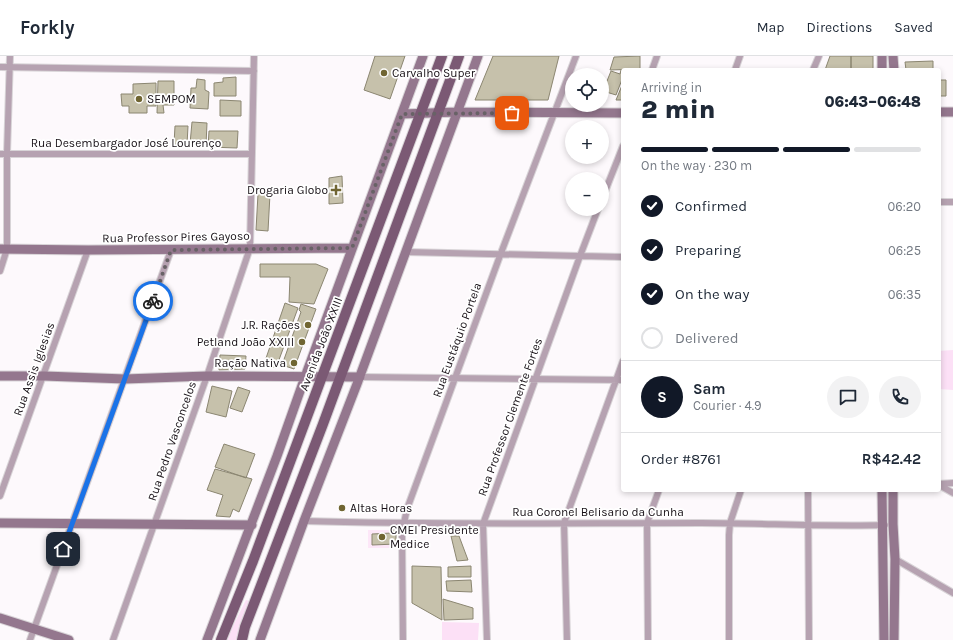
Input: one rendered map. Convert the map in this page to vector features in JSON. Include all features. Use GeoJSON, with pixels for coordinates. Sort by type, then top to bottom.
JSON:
{"type":"FeatureCollection","features":[{"type":"Feature","properties":{"kind":"main road","name":"Avenida João XXIII"},"geometry":{"type":"LineString","coordinates":[[221,639],[253,561],[422,113],[442,56]]}},
{"type":"Feature","properties":{"kind":"main road"},"geometry":{"type":"LineString","coordinates":[[242,640],[245,627],[340,377],[459,56]]}},
{"type":"Feature","properties":{"kind":"street"},"geometry":{"type":"LineString","coordinates":[[0,271],[3,249],[10,56]]}},
{"type":"Feature","properties":{"kind":"street","name":"Rua Pedro Vasconcelos"},"geometry":{"type":"LineString","coordinates":[[113,640],[207,376],[250,248],[254,56]]}},
{"type":"Feature","properties":{"kind":"street","name":"Avenida João XXIII"},"geometry":{"type":"LineString","coordinates":[[207,640],[252,525],[423,56]]}},
{"type":"Feature","properties":{"kind":"street"},"geometry":{"type":"LineString","coordinates":[[260,640],[360,377],[478,56]]}},
{"type":"Feature","properties":{"kind":"street","name":"Rua Eustáquio Portela"},"geometry":{"type":"LineString","coordinates":[[403,640],[403,524],[407,509],[501,253],[576,56]]}},
{"type":"Feature","properties":{"kind":"street"},"geometry":{"type":"LineString","coordinates":[[653,68],[657,56]]}},
{"type":"Feature","properties":{"kind":"street"},"geometry":{"type":"LineString","coordinates":[[736,68],[740,56]]}},
{"type":"Feature","properties":{"kind":"street"},"geometry":{"type":"LineString","coordinates":[[814,68],[819,56]]}},
{"type":"Feature","properties":{"kind":"street"},"geometry":{"type":"LineString","coordinates":[[882,56],[882,68]]}},
{"type":"Feature","properties":{"kind":"street"},"geometry":{"type":"LineString","coordinates":[[893,56],[894,68]]}},
{"type":"Feature","properties":{"kind":"street"},"geometry":{"type":"LineString","coordinates":[[0,67],[254,71]]}},
{"type":"Feature","properties":{"kind":"street"},"geometry":{"type":"LineString","coordinates":[[402,114],[438,112],[621,113]]}},
{"type":"Feature","properties":{"kind":"street"},"geometry":{"type":"LineString","coordinates":[[941,112],[953,112]]}},
{"type":"Feature","properties":{"kind":"street"},"geometry":{"type":"LineString","coordinates":[[609,181],[621,151]]}},
{"type":"Feature","properties":{"kind":"street","name":"Rua Desembargador José Lourenço"},"geometry":{"type":"LineString","coordinates":[[0,154],[252,154]]}},
{"type":"Feature","properties":{"kind":"street"},"geometry":{"type":"LineString","coordinates":[[941,202],[953,202]]}},
{"type":"Feature","properties":{"kind":"street","name":"Rua Professor Clemente Fortes"},"geometry":{"type":"LineString","coordinates":[[487,640],[483,524],[595,216]]}},
{"type":"Feature","properties":{"kind":"street","name":"Rua Professor Pires Gayoso"},"geometry":{"type":"LineString","coordinates":[[3,249],[171,250],[352,248]]}},
{"type":"Feature","properties":{"kind":"street","name":"Rua Assis Iglesias"},"geometry":{"type":"LineString","coordinates":[[0,496],[88,250]]}},
{"type":"Feature","properties":{"kind":"street"},"geometry":{"type":"LineString","coordinates":[[30,640],[171,250]]}},
{"type":"Feature","properties":{"kind":"street"},"geometry":{"type":"LineString","coordinates":[[406,252],[621,257]]}},
{"type":"Feature","properties":{"kind":"street"},"geometry":{"type":"LineString","coordinates":[[567,640],[564,523],[621,366]]}},
{"type":"Feature","properties":{"kind":"street"},"geometry":{"type":"LineString","coordinates":[[0,376],[125,379],[207,376],[323,376],[621,380]]}},
{"type":"Feature","properties":{"kind":"street"},"geometry":{"type":"LineString","coordinates":[[941,484],[953,484]]}},
{"type":"Feature","properties":{"kind":"street"},"geometry":{"type":"LineString","coordinates":[[941,485],[953,493]]}},
{"type":"Feature","properties":{"kind":"street"},"geometry":{"type":"LineString","coordinates":[[648,640],[647,523],[658,492]]}},
{"type":"Feature","properties":{"kind":"street"},"geometry":{"type":"LineString","coordinates":[[729,640],[728,546],[730,523],[741,492]]}},
{"type":"Feature","properties":{"kind":"street"},"geometry":{"type":"LineString","coordinates":[[808,492],[809,640]]}},
{"type":"Feature","properties":{"kind":"street"},"geometry":{"type":"LineString","coordinates":[[882,492],[884,640]]}},
{"type":"Feature","properties":{"kind":"street"},"geometry":{"type":"LineString","coordinates":[[893,492],[895,559],[894,640]]}},
{"type":"Feature","properties":{"kind":"street","name":"Rua Coronel Belisario da Cunha"},"geometry":{"type":"LineString","coordinates":[[304,521],[403,524],[730,523],[809,526],[893,524]]}},
{"type":"Feature","properties":{"kind":"street"},"geometry":{"type":"LineString","coordinates":[[0,523],[252,525]]}},
{"type":"Feature","properties":{"kind":"street"},"geometry":{"type":"LineString","coordinates":[[895,559],[953,593]]}},
{"type":"Feature","properties":{"kind":"street"},"geometry":{"type":"LineString","coordinates":[[0,618],[68,640]]}},
{"type":"Feature","properties":{"kind":"shaded area"},"geometry":{"type":"Polygon","coordinates":[[[953,350],[953,390],[941,389],[941,351],[953,350]]]}},
{"type":"Feature","properties":{"kind":"shaded area","name":"CMEI Presidente Medice"},"geometry":{"type":"Polygon","coordinates":[[[368,530],[396,530],[396,548],[368,548],[368,530]]]}},
{"type":"Feature","properties":{"kind":"shaded area"},"geometry":{"type":"Polygon","coordinates":[[[246,600],[250,601],[238,640],[226,640],[246,600]]]}},
{"type":"Feature","properties":{"kind":"shaded area"},"geometry":{"type":"Polygon","coordinates":[[[442,622],[479,623],[478,640],[442,640],[442,622]]]}},
{"type":"Feature","properties":{"kind":"building","name":"Carvalho Super"},"geometry":{"type":"Polygon","coordinates":[[[375,56],[405,56],[390,99],[364,90],[375,56]]]}},
{"type":"Feature","properties":{"kind":"building"},"geometry":{"type":"Polygon","coordinates":[[[493,56],[559,56],[548,100],[475,100],[493,56]]]}},
{"type":"Feature","properties":{"kind":"building"},"geometry":{"type":"Polygon","coordinates":[[[640,56],[640,68],[621,68],[621,70],[610,70],[614,57],[640,56]]]}},
{"type":"Feature","properties":{"kind":"building"},"geometry":{"type":"Polygon","coordinates":[[[830,56],[851,56],[851,68],[826,68],[830,56]]]}},
{"type":"Feature","properties":{"kind":"building"},"geometry":{"type":"Polygon","coordinates":[[[851,56],[873,56],[873,68],[851,68],[851,56]]]}},
{"type":"Feature","properties":{"kind":"building"},"geometry":{"type":"Polygon","coordinates":[[[933,61],[933,68],[906,68],[905,62],[933,61]]]}},
{"type":"Feature","properties":{"kind":"building"},"geometry":{"type":"Polygon","coordinates":[[[621,70],[621,82],[616,95],[609,93],[609,76],[611,71],[620,74],[621,70]]]}},
{"type":"Feature","properties":{"kind":"building"},"geometry":{"type":"Polygon","coordinates":[[[236,77],[236,96],[214,96],[214,83],[223,82],[223,78],[236,77]]]}},
{"type":"Feature","properties":{"kind":"building"},"geometry":{"type":"Polygon","coordinates":[[[197,79],[205,80],[205,90],[209,92],[208,109],[190,108],[191,88],[196,88],[197,79]]]}},
{"type":"Feature","properties":{"kind":"building"},"geometry":{"type":"Polygon","coordinates":[[[941,80],[946,80],[946,96],[941,96],[941,80]]]}},
{"type":"Feature","properties":{"kind":"building"},"geometry":{"type":"Polygon","coordinates":[[[158,81],[174,81],[174,105],[163,105],[164,113],[157,113],[158,81]]]}},
{"type":"Feature","properties":{"kind":"building"},"geometry":{"type":"Polygon","coordinates":[[[156,83],[156,106],[147,106],[147,113],[129,113],[129,106],[122,106],[121,94],[133,94],[133,84],[156,83]]]}},
{"type":"Feature","properties":{"kind":"building"},"geometry":{"type":"Polygon","coordinates":[[[621,88],[621,100],[616,100],[621,88]]]}},
{"type":"Feature","properties":{"kind":"building"},"geometry":{"type":"Polygon","coordinates":[[[220,100],[241,101],[241,116],[220,116],[220,100]]]}},
{"type":"Feature","properties":{"kind":"building"},"geometry":{"type":"Polygon","coordinates":[[[192,122],[207,123],[206,145],[190,144],[192,122]]]}},
{"type":"Feature","properties":{"kind":"building"},"geometry":{"type":"Polygon","coordinates":[[[175,126],[188,126],[187,145],[174,144],[175,126]]]}},
{"type":"Feature","properties":{"kind":"building"},"geometry":{"type":"Polygon","coordinates":[[[209,131],[238,131],[237,148],[208,147],[209,131]]]}},
{"type":"Feature","properties":{"kind":"building","name":"Drogaria Globo"},"geometry":{"type":"Polygon","coordinates":[[[342,176],[343,203],[329,204],[329,178],[342,176]]]}},
{"type":"Feature","properties":{"kind":"building"},"geometry":{"type":"Polygon","coordinates":[[[258,194],[270,194],[268,231],[256,230],[258,194]]]}},
{"type":"Feature","properties":{"kind":"building"},"geometry":{"type":"Polygon","coordinates":[[[260,264],[316,264],[328,269],[314,304],[289,302],[290,277],[260,277],[260,264]]]}},
{"type":"Feature","properties":{"kind":"building"},"geometry":{"type":"Polygon","coordinates":[[[285,303],[298,308],[276,368],[264,364],[285,303]]]}},
{"type":"Feature","properties":{"kind":"building"},"geometry":{"type":"Polygon","coordinates":[[[301,304],[316,309],[294,369],[282,365],[301,312],[299,310],[301,304]]]}},
{"type":"Feature","properties":{"kind":"building"},"geometry":{"type":"Polygon","coordinates":[[[220,355],[246,356],[245,369],[219,370],[220,355]]]}},
{"type":"Feature","properties":{"kind":"building"},"geometry":{"type":"Polygon","coordinates":[[[212,386],[232,391],[226,417],[206,412],[212,386]]]}},
{"type":"Feature","properties":{"kind":"building"},"geometry":{"type":"Polygon","coordinates":[[[238,387],[250,391],[242,412],[230,408],[238,387]]]}},
{"type":"Feature","properties":{"kind":"building"},"geometry":{"type":"Polygon","coordinates":[[[224,444],[255,454],[246,478],[215,467],[224,444]]]}},
{"type":"Feature","properties":{"kind":"building"},"geometry":{"type":"Polygon","coordinates":[[[215,469],[252,479],[239,512],[233,509],[230,517],[216,516],[223,495],[207,490],[215,469]]]}},
{"type":"Feature","properties":{"kind":"building"},"geometry":{"type":"Polygon","coordinates":[[[392,530],[396,530],[396,544],[372,545],[372,534],[392,533],[392,530]]]}},
{"type":"Feature","properties":{"kind":"building"},"geometry":{"type":"Polygon","coordinates":[[[451,536],[459,536],[468,560],[457,561],[451,536]]]}},
{"type":"Feature","properties":{"kind":"building"},"geometry":{"type":"Polygon","coordinates":[[[412,566],[441,567],[442,620],[412,603],[412,566]]]}},
{"type":"Feature","properties":{"kind":"building"},"geometry":{"type":"Polygon","coordinates":[[[471,566],[471,577],[448,577],[448,567],[471,566]]]}},
{"type":"Feature","properties":{"kind":"building"},"geometry":{"type":"Polygon","coordinates":[[[471,580],[472,592],[447,591],[446,581],[471,580]]]}},
{"type":"Feature","properties":{"kind":"building"},"geometry":{"type":"Polygon","coordinates":[[[443,599],[473,608],[473,619],[444,620],[443,599]]]}},
{"type":"Feature","properties":{"kind":"way so far"},"geometry":{"type":"LineString","coordinates":[[153,301],[171,250],[352,248],[402,114],[438,112],[512,113]]}},
{"type":"Feature","properties":{"kind":"place","name":"Carvalho Super"},"geometry":{"type":"Point","coordinates":[384,73]}},
{"type":"Feature","properties":{"kind":"place","name":"SEMPOM"},"geometry":{"type":"Point","coordinates":[139,99]}},
{"type":"Feature","properties":{"kind":"place","name":"Drogaria Globo"},"geometry":{"type":"Point","coordinates":[336,190]}},
{"type":"Feature","properties":{"kind":"place","name":"J.R. Rações"},"geometry":{"type":"Point","coordinates":[308,325]}},
{"type":"Feature","properties":{"kind":"place","name":"Petland João XXIII"},"geometry":{"type":"Point","coordinates":[302,342]}},
{"type":"Feature","properties":{"kind":"place","name":"Ração Nativa"},"geometry":{"type":"Point","coordinates":[294,363]}},
{"type":"Feature","properties":{"kind":"place","name":"Altas Horas"},"geometry":{"type":"Point","coordinates":[342,508]}},
{"type":"Feature","properties":{"kind":"place","name":"CMEI Presidente Medice"},"geometry":{"type":"Point","coordinates":[382,537]}},
{"type":"Feature","properties":{"kind":"route"},"geometry":{"type":"LineString","coordinates":[[63,549],[153,301]]}}]}
